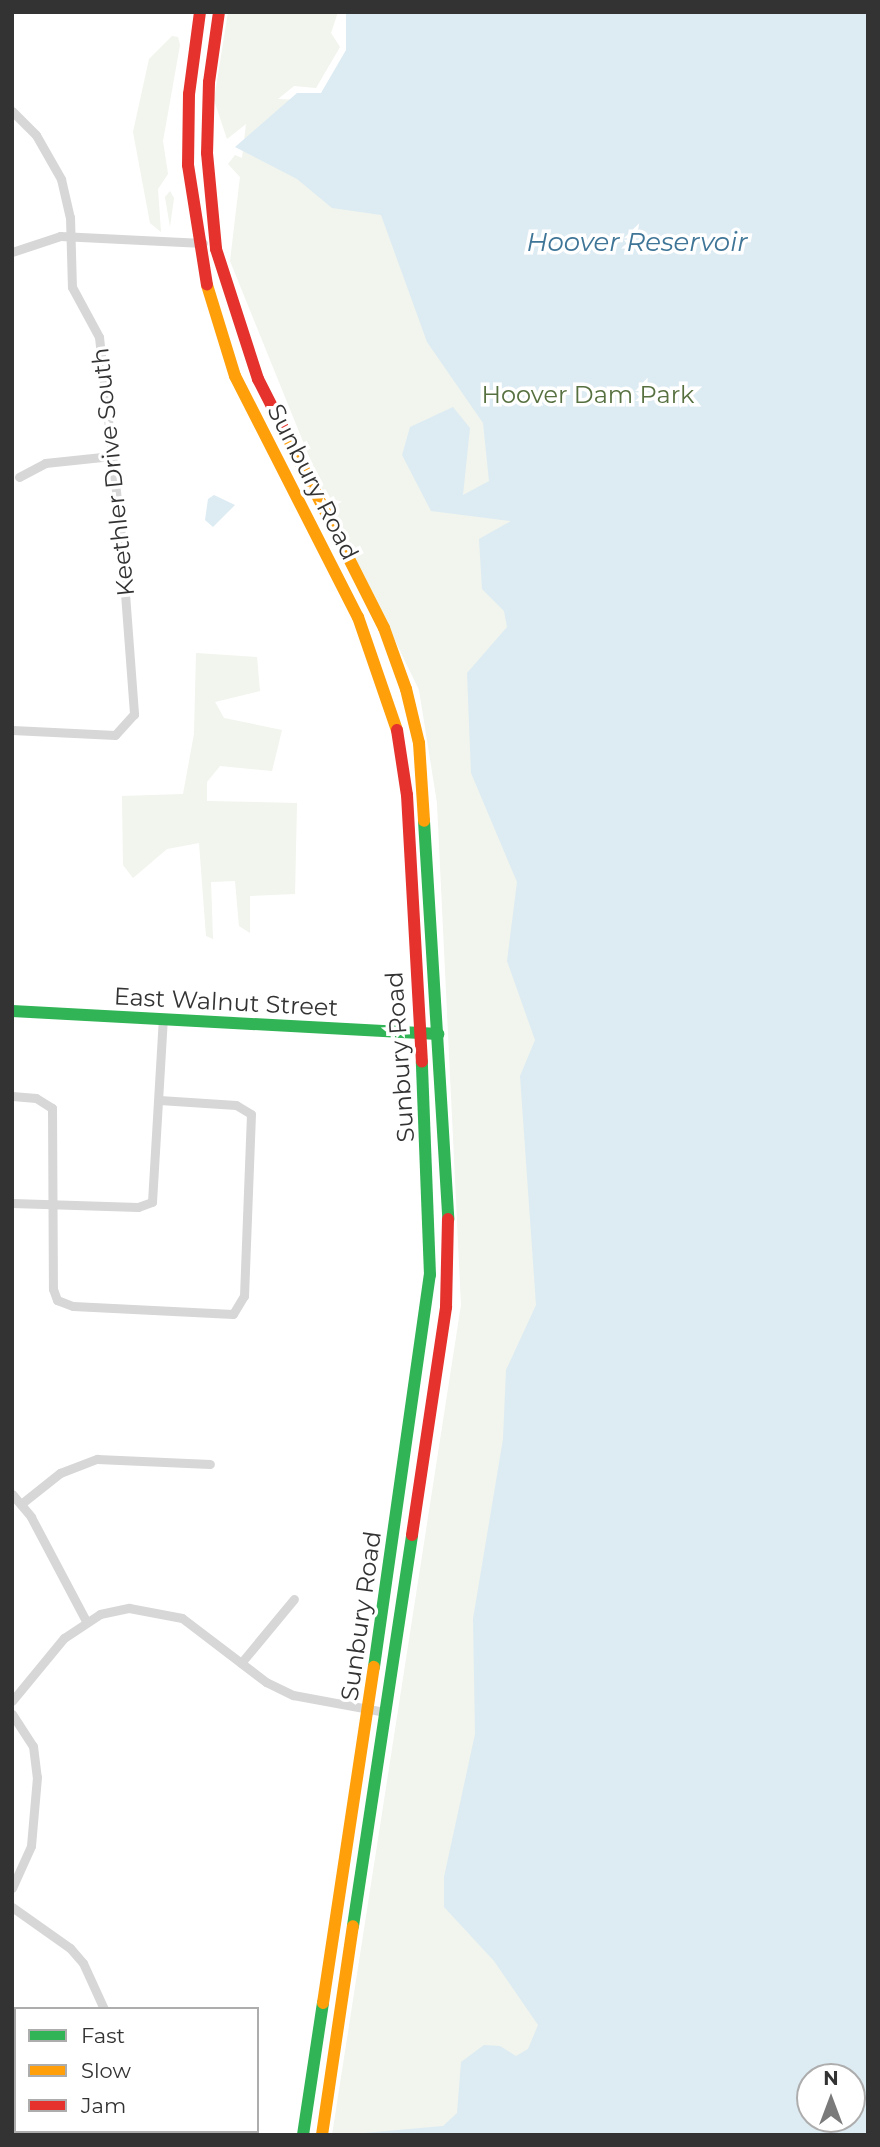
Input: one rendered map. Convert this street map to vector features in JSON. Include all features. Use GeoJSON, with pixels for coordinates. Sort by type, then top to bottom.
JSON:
{"type":"FeatureCollection","features":[{"type":"Feature","properties":{"kind":"main road","name":"Sunbury Road"},"geometry":{"type":"LineString","coordinates":[[200,12],[189,106],[188,166],[197,243],[235,376],[358,617],[383,676],[407,795],[421,1034],[430,1275],[369,1710],[303,2135]]}},
{"type":"Feature","properties":{"kind":"main road","name":"Sunbury Road"},"geometry":{"type":"LineString","coordinates":[[219,12],[209,82],[208,141],[215,243],[258,379],[384,628],[406,689],[424,783],[448,1204],[446,1307],[323,2135]]}},
{"type":"Feature","properties":{"kind":"main road"},"geometry":{"type":"LineString","coordinates":[[413,922],[424,950],[429,1023],[438,1034]]}},
{"type":"Feature","properties":{"kind":"main road","name":"East Walnut Street"},"geometry":{"type":"LineString","coordinates":[[12,1011],[438,1034]]}},
{"type":"Feature","properties":{"kind":"main road"},"geometry":{"type":"LineString","coordinates":[[421,1034],[428,1045],[433,1163],[448,1204]]}},
{"type":"Feature","properties":{"kind":"main road"},"geometry":{"type":"LineString","coordinates":[[383,1600],[387,1650],[381,1700],[385,1712]]}},
{"type":"Feature","properties":{"kind":"main road"},"geometry":{"type":"LineString","coordinates":[[369,1710],[370,1812]]}},
{"type":"Feature","properties":{"kind":"street","name":"Keethler Drive South"},"geometry":{"type":"LineString","coordinates":[[12,111],[36,135],[61,179],[71,237],[72,287],[99,337],[134,714],[125,729],[104,736],[12,730]]}},
{"type":"Feature","properties":{"kind":"street"},"geometry":{"type":"LineString","coordinates":[[12,252],[43,239],[71,237],[215,243]]}},
{"type":"Feature","properties":{"kind":"street"},"geometry":{"type":"LineString","coordinates":[[19,477],[45,463],[112,456]]}},
{"type":"Feature","properties":{"kind":"street"},"geometry":{"type":"LineString","coordinates":[[12,1203],[149,1205],[155,1194],[163,1019]]}},
{"type":"Feature","properties":{"kind":"street"},"geometry":{"type":"LineString","coordinates":[[12,1096],[36,1098],[52,1108],[53,1289],[57,1300],[73,1306],[226,1315],[238,1311],[244,1296],[251,1114],[236,1105],[159,1100]]}},
{"type":"Feature","properties":{"kind":"street"},"geometry":{"type":"LineString","coordinates":[[21,1504],[60,1473],[97,1459],[210,1464]]}},
{"type":"Feature","properties":{"kind":"street"},"geometry":{"type":"LineString","coordinates":[[12,1494],[21,1504],[86,1621]]}},
{"type":"Feature","properties":{"kind":"street"},"geometry":{"type":"LineString","coordinates":[[241,1663],[294,1599]]}},
{"type":"Feature","properties":{"kind":"street"},"geometry":{"type":"LineString","coordinates":[[12,1701],[64,1638],[86,1621],[128,1608],[166,1612],[198,1628],[241,1663],[293,1695],[385,1712]]}},
{"type":"Feature","properties":{"kind":"street"},"geometry":{"type":"LineString","coordinates":[[12,1714],[33,1746],[37,1777],[31,1846],[12,1888]]}},
{"type":"Feature","properties":{"kind":"street"},"geometry":{"type":"LineString","coordinates":[[12,1907],[70,1948],[83,1964],[103,2007]]}},
{"type":"Feature","properties":{"kind":"green space","name":"Hoover Reservoir"},"geometry":{"type":"Polygon","coordinates":[[[228,12],[338,12],[331,33],[340,47],[316,88],[294,86],[278,99],[868,127],[868,2135],[332,2135],[461,1305],[437,803],[419,690],[325,496],[230,261],[240,177],[228,164],[235,155],[242,158],[246,124],[227,139],[214,100],[228,12]]]}},
{"type":"Feature","properties":{"kind":"green space"},"geometry":{"type":"Polygon","coordinates":[[[172,36],[178,37],[180,45],[163,141],[168,174],[158,189],[161,232],[150,223],[133,132],[149,59],[172,36]]]}},
{"type":"Feature","properties":{"kind":"green space"},"geometry":{"type":"Polygon","coordinates":[[[170,191],[174,198],[170,227],[165,197],[170,191]]]}},
{"type":"Feature","properties":{"kind":"green space"},"geometry":{"type":"Polygon","coordinates":[[[196,653],[257,657],[260,691],[215,702],[224,718],[282,730],[272,771],[220,766],[207,782],[207,801],[297,803],[295,894],[250,896],[250,933],[239,926],[235,881],[211,882],[213,939],[206,936],[199,843],[167,849],[133,878],[123,865],[122,796],[183,794],[194,734],[196,653]]]}},
{"type":"Feature","properties":{"kind":"water","name":"Hoover Reservoir"},"geometry":{"type":"Polygon","coordinates":[[[346,12],[868,12],[868,2135],[353,2134],[443,2126],[457,2113],[461,2062],[484,2045],[500,2046],[516,2056],[528,2049],[538,2025],[494,1961],[444,1907],[444,1877],[475,1734],[473,1619],[503,1439],[506,1370],[536,1305],[520,1076],[535,1040],[507,961],[517,882],[471,773],[467,673],[507,627],[504,611],[482,589],[479,539],[511,521],[431,511],[402,455],[410,427],[453,407],[470,428],[463,495],[489,481],[483,423],[427,342],[381,215],[332,208],[297,179],[235,147],[297,93],[321,93],[346,50],[346,12]]]}},
{"type":"Feature","properties":{"kind":"water"},"geometry":{"type":"Polygon","coordinates":[[[214,495],[235,505],[213,527],[205,520],[208,499],[214,495]]]}},
{"type":"Feature","properties":{"kind":"traffic: fast"},"geometry":{"type":"LineString","coordinates":[[424,821],[448,1219]]}},
{"type":"Feature","properties":{"kind":"traffic: fast"},"geometry":{"type":"LineString","coordinates":[[12,1011],[438,1034]]}},
{"type":"Feature","properties":{"kind":"traffic: fast"},"geometry":{"type":"LineString","coordinates":[[374,1667],[430,1275],[422,1062]]}},
{"type":"Feature","properties":{"kind":"traffic: fast"},"geometry":{"type":"LineString","coordinates":[[353,1926],[412,1535]]}},
{"type":"Feature","properties":{"kind":"traffic: fast"},"geometry":{"type":"LineString","coordinates":[[303,2135],[323,2003]]}},
{"type":"Feature","properties":{"kind":"traffic: slow"},"geometry":{"type":"LineString","coordinates":[[207,285],[235,376],[358,617],[397,730]]}},
{"type":"Feature","properties":{"kind":"traffic: slow"},"geometry":{"type":"LineString","coordinates":[[286,434],[384,628],[406,689],[419,743],[424,821]]}},
{"type":"Feature","properties":{"kind":"traffic: slow"},"geometry":{"type":"LineString","coordinates":[[323,2003],[374,1667]]}},
{"type":"Feature","properties":{"kind":"traffic: slow"},"geometry":{"type":"LineString","coordinates":[[322,2135],[353,1926]]}},
{"type":"Feature","properties":{"kind":"traffic: jam"},"geometry":{"type":"LineString","coordinates":[[200,12],[189,94],[188,165],[207,285]]}},
{"type":"Feature","properties":{"kind":"traffic: jam"},"geometry":{"type":"LineString","coordinates":[[219,12],[209,82],[207,153],[216,249],[258,379],[286,434]]}},
{"type":"Feature","properties":{"kind":"traffic: jam"},"geometry":{"type":"LineString","coordinates":[[397,730],[407,795],[422,1062]]}},
{"type":"Feature","properties":{"kind":"traffic: jam"},"geometry":{"type":"LineString","coordinates":[[412,1535],[446,1307],[448,1219]]}},
{"type":"Feature","properties":{"kind":"park label","name":"Hoover Dam Park"},"geometry":{"type":"Point","coordinates":[588,395]}}]}
